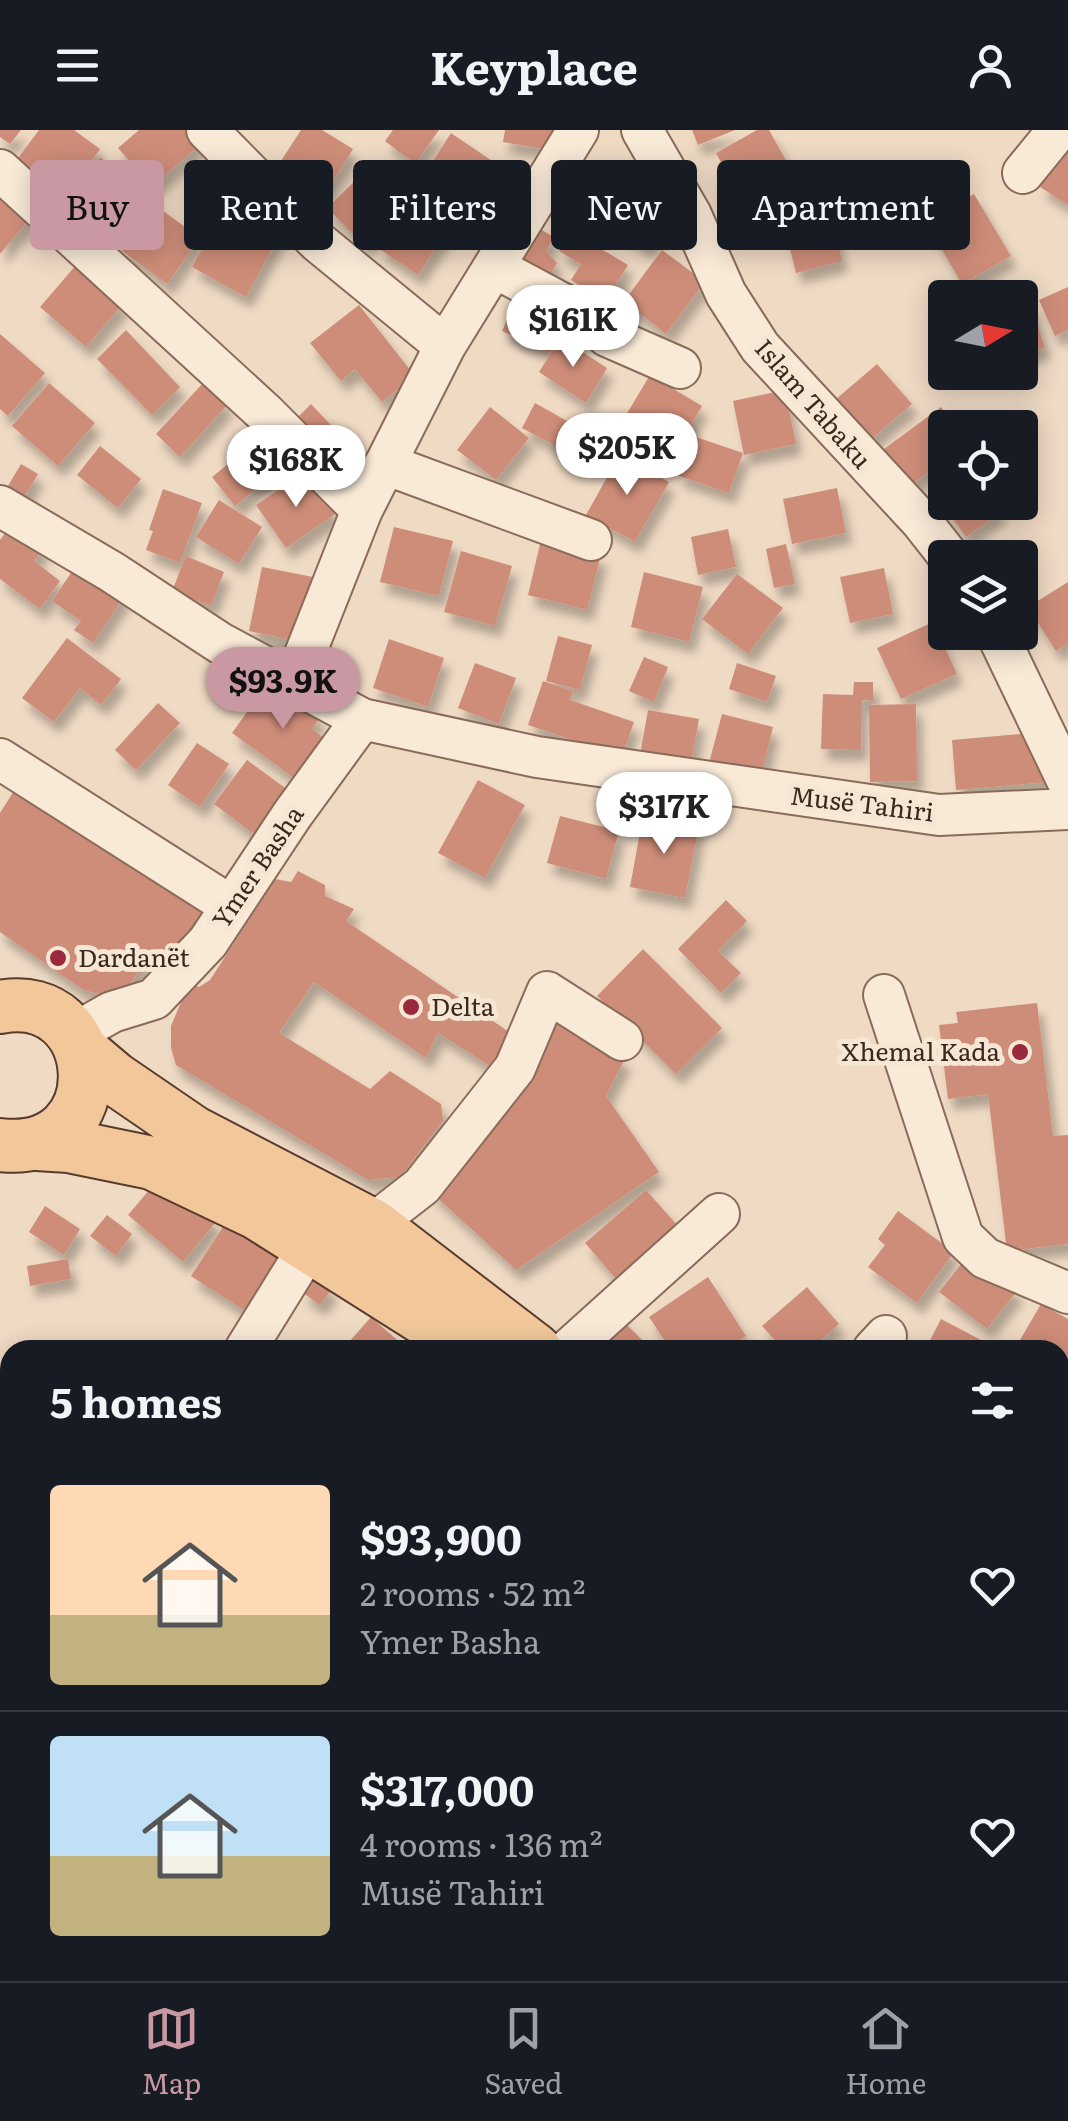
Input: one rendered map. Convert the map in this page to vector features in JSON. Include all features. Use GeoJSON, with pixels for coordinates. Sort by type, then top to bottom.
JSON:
{"type":"FeatureCollection","features":[{"type":"Feature","properties":{"kind":"main road"},"geometry":{"type":"LineString","coordinates":[[0,977],[50,1026],[114,1078],[194,1132],[372,1225],[522,1340]]}},
{"type":"Feature","properties":{"kind":"main road"},"geometry":{"type":"LineString","coordinates":[[13,1147],[54,1136],[69,1123],[85,1089],[86,1070],[50,1026]]}},
{"type":"Feature","properties":{"kind":"main road"},"geometry":{"type":"LineString","coordinates":[[13,1147],[70,1146],[152,1163],[257,1213],[458,1340]]}},
{"type":"Feature","properties":{"kind":"street"},"geometry":{"type":"LineString","coordinates":[[206,130],[318,242],[445,346]]}},
{"type":"Feature","properties":{"kind":"street"},"geometry":{"type":"LineString","coordinates":[[294,682],[362,510],[445,346],[578,130]]}},
{"type":"Feature","properties":{"kind":"street","name":"Islam Tabaku"},"geometry":{"type":"LineString","coordinates":[[642,130],[691,215],[726,294],[760,347],[936,540]]}},
{"type":"Feature","properties":{"kind":"street"},"geometry":{"type":"LineString","coordinates":[[1023,172],[1058,130]]}},
{"type":"Feature","properties":{"kind":"street"},"geometry":{"type":"LineString","coordinates":[[0,170],[265,413],[362,510]]}},
{"type":"Feature","properties":{"kind":"street"},"geometry":{"type":"LineString","coordinates":[[494,267],[587,317],[607,336],[680,368]]}},
{"type":"Feature","properties":{"kind":"street"},"geometry":{"type":"LineString","coordinates":[[386,464],[592,540]]}},
{"type":"Feature","properties":{"kind":"street"},"geometry":{"type":"LineString","coordinates":[[0,506],[24,517],[220,643],[362,719]]}},
{"type":"Feature","properties":{"kind":"street"},"geometry":{"type":"LineString","coordinates":[[1005,650],[1068,782]]}},
{"type":"Feature","properties":{"kind":"street","name":"Musë Tahiri"},"geometry":{"type":"LineString","coordinates":[[362,719],[537,757],[939,815],[1068,810]]}},
{"type":"Feature","properties":{"kind":"street","name":"Ymer Basha"},"geometry":{"type":"LineString","coordinates":[[50,1026],[154,1000],[208,942],[362,719]]}},
{"type":"Feature","properties":{"kind":"street"},"geometry":{"type":"LineString","coordinates":[[5,774],[230,906]]}},
{"type":"Feature","properties":{"kind":"street"},"geometry":{"type":"LineString","coordinates":[[372,1225],[422,1186],[515,1068],[548,992],[622,1040]]}},
{"type":"Feature","properties":{"kind":"street"},"geometry":{"type":"LineString","coordinates":[[884,995],[963,1237],[986,1258],[1068,1292]]}},
{"type":"Feature","properties":{"kind":"street"},"geometry":{"type":"LineString","coordinates":[[579,1340],[719,1214]]}},
{"type":"Feature","properties":{"kind":"street"},"geometry":{"type":"LineString","coordinates":[[250,1340],[310,1246]]}},
{"type":"Feature","properties":{"kind":"building"},"geometry":{"type":"Polygon","coordinates":[[[0,130],[21,130],[10,144],[0,137],[0,130]]]}},
{"type":"Feature","properties":{"kind":"building"},"geometry":{"type":"Polygon","coordinates":[[[39,130],[74,130],[100,149],[92,160],[30,160],[30,167],[18,158],[39,130]]]}},
{"type":"Feature","properties":{"kind":"building"},"geometry":{"type":"Polygon","coordinates":[[[139,130],[191,130],[202,143],[164,176],[164,160],[128,160],[118,148],[139,130]]]}},
{"type":"Feature","properties":{"kind":"building"},"geometry":{"type":"Polygon","coordinates":[[[301,130],[322,130],[353,149],[333,181],[333,160],[282,160],[301,130]]]}},
{"type":"Feature","properties":{"kind":"building"},"geometry":{"type":"Polygon","coordinates":[[[393,130],[439,130],[418,160],[410,160],[385,141],[393,130]]]}},
{"type":"Feature","properties":{"kind":"building"},"geometry":{"type":"Polygon","coordinates":[[[505,130],[564,130],[561,152],[503,142],[505,130]]]}},
{"type":"Feature","properties":{"kind":"building"},"geometry":{"type":"Polygon","coordinates":[[[692,130],[735,130],[698,145],[692,130]]]}},
{"type":"Feature","properties":{"kind":"building"},"geometry":{"type":"Polygon","coordinates":[[[757,130],[769,130],[786,160],[720,160],[716,153],[757,130]]]}},
{"type":"Feature","properties":{"kind":"building"},"geometry":{"type":"Polygon","coordinates":[[[451,133],[491,160],[434,160],[451,133]]]}},
{"type":"Feature","properties":{"kind":"building"},"geometry":{"type":"Polygon","coordinates":[[[1068,141],[1068,205],[1040,187],[1068,141]]]}},
{"type":"Feature","properties":{"kind":"building"},"geometry":{"type":"Polygon","coordinates":[[[353,183],[353,234],[333,214],[333,202],[353,183]]]}},
{"type":"Feature","properties":{"kind":"building"},"geometry":{"type":"Polygon","coordinates":[[[0,184],[30,210],[30,219],[0,254],[0,184]]]}},
{"type":"Feature","properties":{"kind":"building"},"geometry":{"type":"Polygon","coordinates":[[[974,194],[1011,256],[969,280],[960,280],[942,250],[970,250],[970,196],[974,194]]]}},
{"type":"Feature","properties":{"kind":"building"},"geometry":{"type":"Polygon","coordinates":[[[164,212],[184,226],[184,250],[191,250],[167,284],[121,250],[164,250],[164,212]]]}},
{"type":"Feature","properties":{"kind":"building"},"geometry":{"type":"Polygon","coordinates":[[[533,225],[551,235],[546,251],[557,263],[543,287],[508,267],[518,250],[531,250],[533,225]]]}},
{"type":"Feature","properties":{"kind":"building"},"geometry":{"type":"Polygon","coordinates":[[[201,250],[271,250],[246,297],[192,267],[201,250]]]}},
{"type":"Feature","properties":{"kind":"building"},"geometry":{"type":"Polygon","coordinates":[[[381,250],[434,250],[418,275],[381,250]]]}},
{"type":"Feature","properties":{"kind":"building"},"geometry":{"type":"Polygon","coordinates":[[[603,250],[628,265],[606,301],[571,280],[581,264],[559,251],[603,250]]]}},
{"type":"Feature","properties":{"kind":"building"},"geometry":{"type":"Polygon","coordinates":[[[662,250],[705,282],[666,334],[624,301],[662,250]]]}},
{"type":"Feature","properties":{"kind":"building"},"geometry":{"type":"Polygon","coordinates":[[[790,250],[839,250],[842,261],[796,273],[790,250]]]}},
{"type":"Feature","properties":{"kind":"building"},"geometry":{"type":"Polygon","coordinates":[[[77,264],[123,304],[86,347],[40,307],[77,264]]]}},
{"type":"Feature","properties":{"kind":"building"},"geometry":{"type":"Polygon","coordinates":[[[1068,287],[1068,330],[1055,336],[1039,300],[1068,287]]]}},
{"type":"Feature","properties":{"kind":"building"},"geometry":{"type":"Polygon","coordinates":[[[359,305],[415,376],[382,402],[355,369],[341,381],[310,343],[359,305]]]}},
{"type":"Feature","properties":{"kind":"building"},"geometry":{"type":"Polygon","coordinates":[[[513,307],[560,329],[549,353],[502,331],[513,307]]]}},
{"type":"Feature","properties":{"kind":"building"},"geometry":{"type":"Polygon","coordinates":[[[1038,326],[1045,348],[1038,350],[1038,326]]]}},
{"type":"Feature","properties":{"kind":"building"},"geometry":{"type":"Polygon","coordinates":[[[126,330],[180,387],[152,415],[97,359],[126,330]]]}},
{"type":"Feature","properties":{"kind":"building"},"geometry":{"type":"Polygon","coordinates":[[[0,334],[45,373],[8,416],[0,409],[0,334]]]}},
{"type":"Feature","properties":{"kind":"building"},"geometry":{"type":"Polygon","coordinates":[[[561,338],[607,368],[586,403],[539,372],[561,338]]]}},
{"type":"Feature","properties":{"kind":"building"},"geometry":{"type":"Polygon","coordinates":[[[877,364],[912,404],[869,441],[835,400],[877,364]]]}},
{"type":"Feature","properties":{"kind":"building"},"geometry":{"type":"Polygon","coordinates":[[[650,375],[702,406],[675,452],[623,420],[650,375]]]}},
{"type":"Feature","properties":{"kind":"building"},"geometry":{"type":"Polygon","coordinates":[[[204,382],[228,404],[180,457],[156,434],[204,382]]]}},
{"type":"Feature","properties":{"kind":"building"},"geometry":{"type":"Polygon","coordinates":[[[49,383],[95,423],[58,466],[12,426],[49,383]]]}},
{"type":"Feature","properties":{"kind":"building"},"geometry":{"type":"Polygon","coordinates":[[[785,390],[796,444],[744,455],[733,401],[785,390]]]}},
{"type":"Feature","properties":{"kind":"building"},"geometry":{"type":"Polygon","coordinates":[[[535,403],[585,431],[572,455],[522,428],[535,403]]]}},
{"type":"Feature","properties":{"kind":"building"},"geometry":{"type":"Polygon","coordinates":[[[311,404],[346,441],[326,461],[291,424],[311,404]]]}},
{"type":"Feature","properties":{"kind":"building"},"geometry":{"type":"Polygon","coordinates":[[[490,407],[529,438],[496,480],[457,450],[490,407]]]}},
{"type":"Feature","properties":{"kind":"building"},"geometry":{"type":"Polygon","coordinates":[[[928,417],[928,472],[910,485],[884,449],[928,417]]]}},
{"type":"Feature","properties":{"kind":"building"},"geometry":{"type":"Polygon","coordinates":[[[268,432],[291,461],[235,506],[212,477],[268,432]]]}},
{"type":"Feature","properties":{"kind":"building"},"geometry":{"type":"Polygon","coordinates":[[[690,435],[743,453],[729,493],[676,475],[690,435]]]}},
{"type":"Feature","properties":{"kind":"building"},"geometry":{"type":"Polygon","coordinates":[[[100,446],[141,479],[118,508],[77,475],[100,446]]]}},
{"type":"Feature","properties":{"kind":"building"},"geometry":{"type":"Polygon","coordinates":[[[620,454],[669,482],[635,542],[586,515],[620,454]]]}},
{"type":"Feature","properties":{"kind":"building"},"geometry":{"type":"Polygon","coordinates":[[[21,464],[38,474],[19,506],[2,496],[21,464]]]}},
{"type":"Feature","properties":{"kind":"building"},"geometry":{"type":"Polygon","coordinates":[[[305,471],[335,514],[286,548],[256,505],[305,471]]]}},
{"type":"Feature","properties":{"kind":"building"},"geometry":{"type":"Polygon","coordinates":[[[837,488],[846,533],[792,544],[783,499],[837,488]]]}},
{"type":"Feature","properties":{"kind":"building"},"geometry":{"type":"Polygon","coordinates":[[[163,489],[202,503],[180,563],[146,550],[163,489]]]}},
{"type":"Feature","properties":{"kind":"building"},"geometry":{"type":"Polygon","coordinates":[[[219,500],[262,527],[239,564],[196,537],[219,500]]]}},
{"type":"Feature","properties":{"kind":"building"},"geometry":{"type":"Polygon","coordinates":[[[954,520],[990,520],[966,537],[954,520]]]}},
{"type":"Feature","properties":{"kind":"building"},"geometry":{"type":"Polygon","coordinates":[[[12,524],[44,547],[34,561],[60,581],[40,609],[0,579],[0,540],[12,524]]]}},
{"type":"Feature","properties":{"kind":"building"},"geometry":{"type":"Polygon","coordinates":[[[394,527],[453,541],[439,596],[380,582],[394,527]]]}},
{"type":"Feature","properties":{"kind":"building"},"geometry":{"type":"Polygon","coordinates":[[[728,529],[736,567],[698,575],[691,537],[728,529]]]}},
{"type":"Feature","properties":{"kind":"building"},"geometry":{"type":"Polygon","coordinates":[[[541,540],[601,555],[587,610],[528,595],[541,540]]]}},
{"type":"Feature","properties":{"kind":"building"},"geometry":{"type":"Polygon","coordinates":[[[786,544],[795,584],[774,588],[766,549],[786,544]]]}},
{"type":"Feature","properties":{"kind":"building"},"geometry":{"type":"Polygon","coordinates":[[[461,551],[512,566],[495,626],[444,612],[461,551]]]}},
{"type":"Feature","properties":{"kind":"building"},"geometry":{"type":"Polygon","coordinates":[[[186,556],[224,572],[211,606],[172,591],[186,556]]]}},
{"type":"Feature","properties":{"kind":"building"},"geometry":{"type":"Polygon","coordinates":[[[77,564],[125,595],[93,643],[74,630],[81,621],[52,601],[77,564]]]}},
{"type":"Feature","properties":{"kind":"building"},"geometry":{"type":"Polygon","coordinates":[[[262,567],[313,577],[300,642],[249,631],[262,567]]]}},
{"type":"Feature","properties":{"kind":"building"},"geometry":{"type":"Polygon","coordinates":[[[884,568],[893,614],[850,623],[840,577],[884,568]]]}},
{"type":"Feature","properties":{"kind":"building"},"geometry":{"type":"Polygon","coordinates":[[[644,572],[703,587],[689,642],[631,627],[644,572]]]}},
{"type":"Feature","properties":{"kind":"building"},"geometry":{"type":"Polygon","coordinates":[[[737,574],[783,608],[748,654],[702,619],[737,574]]]}},
{"type":"Feature","properties":{"kind":"building"},"geometry":{"type":"Polygon","coordinates":[[[1068,582],[1068,644],[1056,651],[1038,623],[1038,601],[1068,582]]]}},
{"type":"Feature","properties":{"kind":"building"},"geometry":{"type":"Polygon","coordinates":[[[928,624],[928,650],[946,650],[957,674],[901,699],[877,648],[928,624]]]}},
{"type":"Feature","properties":{"kind":"building"},"geometry":{"type":"Polygon","coordinates":[[[558,636],[592,645],[580,690],[546,681],[558,636]]]}},
{"type":"Feature","properties":{"kind":"building"},"geometry":{"type":"Polygon","coordinates":[[[67,638],[121,679],[101,705],[80,688],[54,722],[22,698],[67,638]]]}},
{"type":"Feature","properties":{"kind":"building"},"geometry":{"type":"Polygon","coordinates":[[[389,639],[444,658],[428,707],[373,688],[389,639]]]}},
{"type":"Feature","properties":{"kind":"building"},"geometry":{"type":"Polygon","coordinates":[[[644,657],[668,667],[654,702],[629,691],[644,657]]]}},
{"type":"Feature","properties":{"kind":"building"},"geometry":{"type":"Polygon","coordinates":[[[475,663],[516,678],[499,724],[458,708],[475,663]]]}},
{"type":"Feature","properties":{"kind":"building"},"geometry":{"type":"Polygon","coordinates":[[[737,663],[776,676],[767,702],[729,689],[737,663]]]}},
{"type":"Feature","properties":{"kind":"building"},"geometry":{"type":"Polygon","coordinates":[[[270,680],[320,717],[312,729],[330,743],[301,783],[232,733],[270,680]]]}},
{"type":"Feature","properties":{"kind":"building"},"geometry":{"type":"Polygon","coordinates":[[[543,681],[573,691],[570,700],[634,722],[622,757],[528,725],[543,681]]]}},
{"type":"Feature","properties":{"kind":"building"},"geometry":{"type":"Polygon","coordinates":[[[854,682],[873,682],[873,701],[862,700],[861,750],[821,749],[823,694],[853,695],[854,682]]]}},
{"type":"Feature","properties":{"kind":"building"},"geometry":{"type":"Polygon","coordinates":[[[158,703],[180,723],[136,770],[115,750],[158,703]]]}},
{"type":"Feature","properties":{"kind":"building"},"geometry":{"type":"Polygon","coordinates":[[[916,704],[917,781],[870,782],[869,705],[916,704]]]}},
{"type":"Feature","properties":{"kind":"building"},"geometry":{"type":"Polygon","coordinates":[[[648,710],[699,719],[691,764],[640,755],[648,710]]]}},
{"type":"Feature","properties":{"kind":"building"},"geometry":{"type":"Polygon","coordinates":[[[722,714],[773,727],[761,777],[709,763],[722,714]]]}},
{"type":"Feature","properties":{"kind":"building"},"geometry":{"type":"Polygon","coordinates":[[[1043,732],[1048,782],[956,790],[952,740],[1043,732]]]}},
{"type":"Feature","properties":{"kind":"building"},"geometry":{"type":"Polygon","coordinates":[[[197,743],[229,764],[200,807],[168,785],[197,743]]]}},
{"type":"Feature","properties":{"kind":"building"},"geometry":{"type":"Polygon","coordinates":[[[247,760],[292,793],[259,838],[214,804],[247,760]]]}},
{"type":"Feature","properties":{"kind":"building"},"geometry":{"type":"Polygon","coordinates":[[[478,780],[525,805],[485,878],[438,853],[478,780]]]}},
{"type":"Feature","properties":{"kind":"building"},"geometry":{"type":"Polygon","coordinates":[[[17,786],[210,910],[171,972],[148,957],[128,988],[108,996],[83,990],[0,932],[0,813],[17,786]]]}},
{"type":"Feature","properties":{"kind":"building"},"geometry":{"type":"Polygon","coordinates":[[[560,816],[619,831],[606,879],[547,863],[560,816]]]}},
{"type":"Feature","properties":{"kind":"building"},"geometry":{"type":"Polygon","coordinates":[[[643,816],[699,826],[685,898],[630,887],[643,816]]]}},
{"type":"Feature","properties":{"kind":"building","name":"Delta"},"geometry":{"type":"Polygon","coordinates":[[[298,871],[325,885],[325,896],[354,909],[346,921],[515,1036],[501,1073],[438,1033],[426,1058],[314,982],[279,1033],[370,1089],[390,1071],[441,1104],[443,1121],[400,1177],[368,1180],[176,1065],[171,1026],[189,983],[199,987],[210,980],[275,879],[291,882],[298,871]]]}},
{"type":"Feature","properties":{"kind":"building"},"geometry":{"type":"Polygon","coordinates":[[[726,900],[747,921],[718,951],[741,973],[721,993],[678,949],[726,900]]]}},
{"type":"Feature","properties":{"kind":"building"},"geometry":{"type":"Polygon","coordinates":[[[643,949],[722,1028],[676,1074],[597,996],[643,949]]]}},
{"type":"Feature","properties":{"kind":"building"},"geometry":{"type":"Polygon","coordinates":[[[1037,1003],[1053,1136],[1068,1135],[1068,1244],[1007,1251],[988,1094],[948,1099],[939,1025],[958,1023],[956,1012],[1037,1003]]]}},
{"type":"Feature","properties":{"kind":"building"},"geometry":{"type":"Polygon","coordinates":[[[548,1013],[625,1059],[606,1096],[659,1172],[516,1270],[430,1191],[548,1013]]]}},
{"type":"Feature","properties":{"kind":"building"},"geometry":{"type":"Polygon","coordinates":[[[161,1176],[216,1222],[183,1262],[128,1215],[161,1176]]]}},
{"type":"Feature","properties":{"kind":"building"},"geometry":{"type":"Polygon","coordinates":[[[646,1190],[685,1234],[624,1288],[585,1243],[646,1190]]]}},
{"type":"Feature","properties":{"kind":"building"},"geometry":{"type":"Polygon","coordinates":[[[45,1206],[80,1229],[64,1255],[29,1232],[45,1206]]]}},
{"type":"Feature","properties":{"kind":"building"},"geometry":{"type":"Polygon","coordinates":[[[898,1211],[954,1252],[917,1303],[868,1267],[885,1245],[878,1239],[898,1211]]]}},
{"type":"Feature","properties":{"kind":"building"},"geometry":{"type":"Polygon","coordinates":[[[107,1215],[132,1234],[116,1256],[90,1236],[107,1215]]]}},
{"type":"Feature","properties":{"kind":"building"},"geometry":{"type":"Polygon","coordinates":[[[226,1222],[286,1262],[251,1315],[191,1276],[226,1222]]]}},
{"type":"Feature","properties":{"kind":"building"},"geometry":{"type":"Polygon","coordinates":[[[969,1254],[1017,1291],[987,1329],[939,1292],[969,1254]]]}},
{"type":"Feature","properties":{"kind":"building"},"geometry":{"type":"Polygon","coordinates":[[[68,1259],[71,1279],[30,1286],[27,1266],[68,1259]]]}},
{"type":"Feature","properties":{"kind":"building"},"geometry":{"type":"Polygon","coordinates":[[[314,1276],[332,1289],[320,1305],[302,1292],[314,1276]]]}},
{"type":"Feature","properties":{"kind":"building"},"geometry":{"type":"Polygon","coordinates":[[[708,1277],[746,1336],[740,1340],[664,1340],[649,1317],[708,1277]]]}},
{"type":"Feature","properties":{"kind":"building"},"geometry":{"type":"Polygon","coordinates":[[[807,1287],[839,1324],[821,1340],[775,1340],[762,1326],[807,1287]]]}},
{"type":"Feature","properties":{"kind":"building"},"geometry":{"type":"Polygon","coordinates":[[[1041,1304],[1068,1319],[1068,1340],[1020,1340],[1041,1304]]]}},
{"type":"Feature","properties":{"kind":"building"},"geometry":{"type":"Polygon","coordinates":[[[617,1315],[642,1340],[599,1340],[617,1315]]]}},
{"type":"Feature","properties":{"kind":"building"},"geometry":{"type":"Polygon","coordinates":[[[371,1317],[397,1340],[351,1340],[371,1317]]]}},
{"type":"Feature","properties":{"kind":"building"},"geometry":{"type":"Polygon","coordinates":[[[941,1319],[981,1340],[930,1340],[941,1319]]]}},
{"type":"Feature","properties":{"kind":"place","name":"Dardanët"},"geometry":{"type":"Point","coordinates":[58,958]}},
{"type":"Feature","properties":{"kind":"place","name":"Delta"},"geometry":{"type":"Point","coordinates":[411,1007]}},
{"type":"Feature","properties":{"kind":"place","name":"Xhemal Kada"},"geometry":{"type":"Point","coordinates":[1020,1052]}}]}
